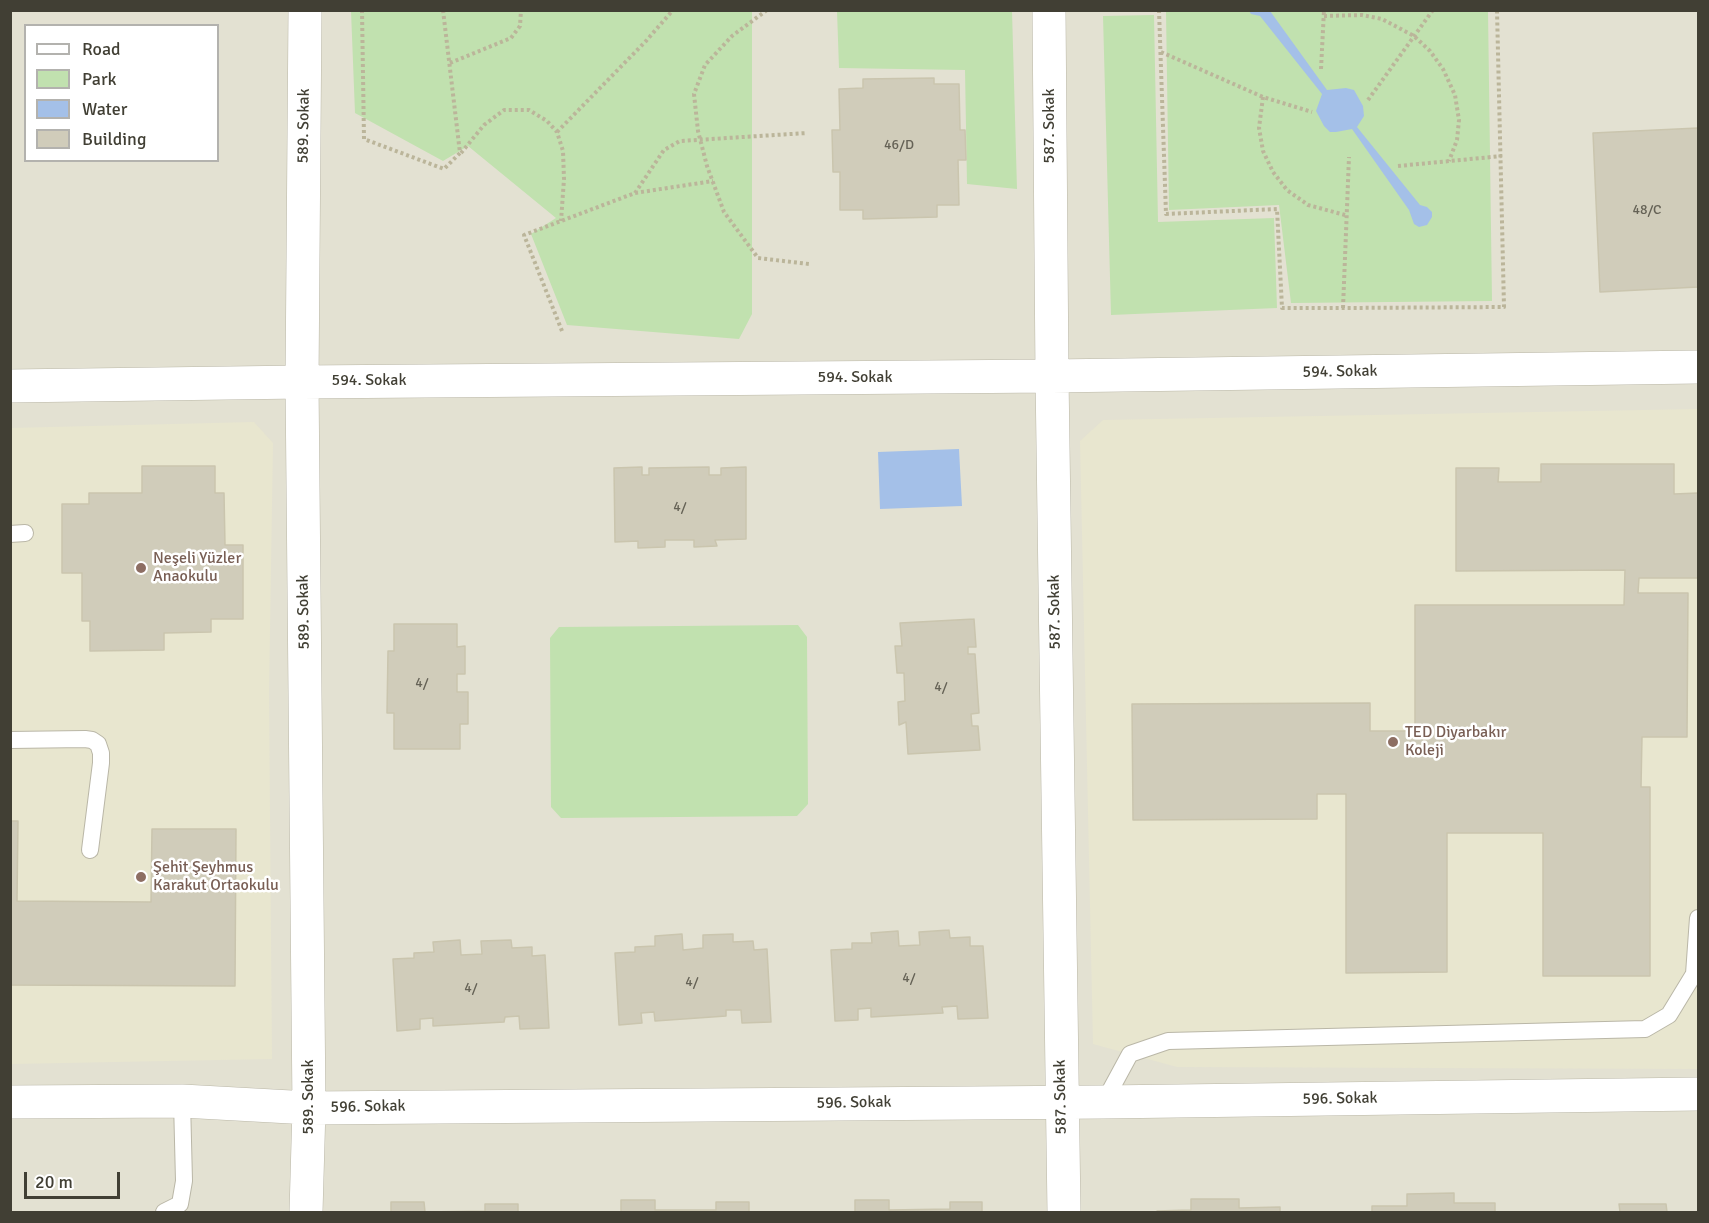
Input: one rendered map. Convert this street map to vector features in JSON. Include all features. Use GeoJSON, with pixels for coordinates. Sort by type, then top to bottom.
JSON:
{"type":"FeatureCollection","features":[{"type":"Feature","properties":{"kind":"street","name":"589. Sokak"},"geometry":{"type":"LineString","coordinates":[[305,10],[302,382],[309,1108],[306,1212]]}},
{"type":"Feature","properties":{"kind":"street","name":"587. Sokak"},"geometry":{"type":"LineString","coordinates":[[1049,10],[1064,1212]]}},
{"type":"Feature","properties":{"kind":"street","name":"594. Sokak"},"geometry":{"type":"LineString","coordinates":[[10,386],[1698,367]]}},
{"type":"Feature","properties":{"kind":"street","name":"596. Sokak"},"geometry":{"type":"LineString","coordinates":[[10,1102],[182,1101],[309,1108],[1104,1102],[1698,1094]]}},
{"type":"Feature","properties":{"kind":"lane"},"geometry":{"type":"LineString","coordinates":[[10,740],[85,739],[98,744],[101,763],[90,850]]}},
{"type":"Feature","properties":{"kind":"lane"},"geometry":{"type":"LineString","coordinates":[[1104,1102],[1130,1054],[1168,1041],[1645,1029],[1669,1015],[1694,974],[1698,918]]}},
{"type":"Feature","properties":{"kind":"lane"},"geometry":{"type":"LineString","coordinates":[[164,1212],[180,1204],[184,1181],[182,1101]]}},
{"type":"Feature","properties":{"kind":"path"},"geometry":{"type":"LineString","coordinates":[[362,10],[364,138],[444,169],[484,125],[504,110],[529,110],[547,121],[556,132],[563,151],[561,221]]}},
{"type":"Feature","properties":{"kind":"path"},"geometry":{"type":"LineString","coordinates":[[443,10],[460,153]]}},
{"type":"Feature","properties":{"kind":"path"},"geometry":{"type":"LineString","coordinates":[[450,63],[511,38],[520,26],[521,10]]}},
{"type":"Feature","properties":{"kind":"path"},"geometry":{"type":"LineString","coordinates":[[556,132],[646,41],[673,10]]}},
{"type":"Feature","properties":{"kind":"path"},"geometry":{"type":"LineString","coordinates":[[766,10],[732,36],[705,65],[694,94],[700,139],[724,212],[758,258],[809,264]]}},
{"type":"Feature","properties":{"kind":"path"},"geometry":{"type":"LineString","coordinates":[[1159,10],[1167,214],[1277,209],[1282,308],[1504,307],[1497,10]]}},
{"type":"Feature","properties":{"kind":"path"},"geometry":{"type":"LineString","coordinates":[[1368,100],[1433,10]]}},
{"type":"Feature","properties":{"kind":"path"},"geometry":{"type":"LineString","coordinates":[[1321,69],[1324,13],[1362,15],[1382,20],[1414,36],[1430,51],[1443,69],[1455,94],[1459,120],[1457,140],[1449,161]]}},
{"type":"Feature","properties":{"kind":"path"},"geometry":{"type":"LineString","coordinates":[[1161,52],[1263,97],[1312,112]]}},
{"type":"Feature","properties":{"kind":"path"},"geometry":{"type":"LineString","coordinates":[[1263,97],[1259,128],[1263,152],[1273,172],[1287,190],[1308,205],[1345,215]]}},
{"type":"Feature","properties":{"kind":"path"},"geometry":{"type":"LineString","coordinates":[[635,193],[664,150],[680,141],[807,133]]}},
{"type":"Feature","properties":{"kind":"path"},"geometry":{"type":"LineString","coordinates":[[1398,166],[1502,156]]}},
{"type":"Feature","properties":{"kind":"path"},"geometry":{"type":"LineString","coordinates":[[1343,308],[1349,157]]}},
{"type":"Feature","properties":{"kind":"path"},"geometry":{"type":"LineString","coordinates":[[562,331],[524,235],[635,193],[713,181]]}},
{"type":"Feature","properties":{"kind":"shaded area"},"geometry":{"type":"Polygon","coordinates":[[[10,11],[1698,11],[1698,1212],[11,1212],[10,11]]]}},
{"type":"Feature","properties":{"kind":"shaded area","name":"TED Diyarbakır Koleji"},"geometry":{"type":"Polygon","coordinates":[[[1698,409],[1698,1069],[1177,1067],[1093,1044],[1080,441],[1103,420],[1698,409]]]}},
{"type":"Feature","properties":{"kind":"shaded area"},"geometry":{"type":"Polygon","coordinates":[[[254,422],[273,443],[269,692],[272,1059],[11,1064],[10,428],[254,422]]]}},
{"type":"Feature","properties":{"kind":"green space"},"geometry":{"type":"Polygon","coordinates":[[[351,11],[752,11],[752,314],[739,339],[567,325],[531,234],[556,218],[468,146],[443,161],[355,113],[351,11]]]}},
{"type":"Feature","properties":{"kind":"green space"},"geometry":{"type":"Polygon","coordinates":[[[837,11],[1012,11],[1017,189],[967,184],[965,70],[839,68],[837,11]]]}},
{"type":"Feature","properties":{"kind":"green space"},"geometry":{"type":"Polygon","coordinates":[[[1166,11],[1488,11],[1492,301],[1291,303],[1279,205],[1169,210],[1166,11]]]}},
{"type":"Feature","properties":{"kind":"green space"},"geometry":{"type":"Polygon","coordinates":[[[1154,15],[1158,222],[1274,218],[1277,308],[1111,315],[1103,16],[1154,15]]]}},
{"type":"Feature","properties":{"kind":"green space"},"geometry":{"type":"Polygon","coordinates":[[[798,625],[807,637],[808,804],[797,816],[561,818],[551,807],[550,638],[559,627],[798,625]]]}},
{"type":"Feature","properties":{"kind":"water"},"geometry":{"type":"Polygon","coordinates":[[[1249,11],[1270,11],[1327,90],[1346,88],[1354,90],[1363,106],[1364,116],[1357,127],[1420,205],[1432,212],[1427,225],[1419,227],[1414,224],[1409,210],[1352,129],[1330,132],[1324,126],[1316,111],[1322,94],[1260,16],[1251,14],[1249,11]]]}},
{"type":"Feature","properties":{"kind":"water"},"geometry":{"type":"Polygon","coordinates":[[[959,449],[962,506],[880,509],[878,452],[959,449]]]}},
{"type":"Feature","properties":{"kind":"building"},"geometry":{"type":"Polygon","coordinates":[[[934,78],[934,84],[959,84],[960,130],[965,130],[966,160],[958,160],[959,205],[937,205],[937,217],[863,219],[863,210],[840,210],[840,172],[833,172],[832,130],[840,130],[839,89],[863,88],[863,79],[934,78]]]}},
{"type":"Feature","properties":{"kind":"building"},"geometry":{"type":"Polygon","coordinates":[[[1698,128],[1698,287],[1600,292],[1593,133],[1698,128]]]}},
{"type":"Feature","properties":{"kind":"building"},"geometry":{"type":"Polygon","coordinates":[[[1541,464],[1674,464],[1674,494],[1698,493],[1698,578],[1639,578],[1638,593],[1688,593],[1687,737],[1642,737],[1641,787],[1650,787],[1650,976],[1543,976],[1543,833],[1447,833],[1447,972],[1346,973],[1346,794],[1317,794],[1317,819],[1133,820],[1132,704],[1370,703],[1370,731],[1415,731],[1415,605],[1624,605],[1625,570],[1456,571],[1456,468],[1499,468],[1498,482],[1541,482],[1541,464]]]}},
{"type":"Feature","properties":{"kind":"building"},"geometry":{"type":"Polygon","coordinates":[[[142,466],[215,466],[215,493],[224,493],[225,545],[243,545],[243,619],[211,619],[211,632],[164,633],[164,650],[90,651],[90,621],[82,621],[82,573],[62,573],[62,504],[89,504],[89,493],[142,493],[142,466]]]}},
{"type":"Feature","properties":{"kind":"building"},"geometry":{"type":"Polygon","coordinates":[[[642,467],[642,475],[649,475],[649,468],[709,467],[709,475],[721,475],[721,468],[746,467],[746,539],[715,540],[717,546],[694,547],[694,540],[665,540],[665,547],[638,548],[638,541],[615,542],[614,468],[642,467]]]}},
{"type":"Feature","properties":{"kind":"building"},"geometry":{"type":"Polygon","coordinates":[[[974,619],[976,647],[968,647],[968,654],[975,654],[979,713],[971,714],[972,726],[978,726],[980,750],[908,754],[906,722],[899,725],[898,702],[905,701],[904,673],[897,673],[895,646],[902,646],[900,623],[974,619]]]}},
{"type":"Feature","properties":{"kind":"building"},"geometry":{"type":"Polygon","coordinates":[[[394,624],[457,624],[457,647],[465,646],[465,674],[457,674],[457,692],[468,692],[468,724],[460,724],[460,749],[394,749],[394,713],[387,713],[388,651],[394,651],[394,624]]]}},
{"type":"Feature","properties":{"kind":"building"},"geometry":{"type":"Polygon","coordinates":[[[10,821],[18,821],[17,901],[151,902],[152,829],[236,829],[235,986],[10,985],[10,821]]]}},
{"type":"Feature","properties":{"kind":"building"},"geometry":{"type":"Polygon","coordinates":[[[949,930],[950,938],[970,937],[970,946],[983,946],[988,1018],[958,1019],[957,1006],[942,1007],[943,1013],[871,1017],[871,1008],[858,1009],[858,1020],[835,1021],[831,950],[852,949],[852,943],[872,943],[871,933],[898,931],[899,946],[920,945],[919,932],[949,930]]]}},
{"type":"Feature","properties":{"kind":"building"},"geometry":{"type":"Polygon","coordinates":[[[682,934],[683,950],[703,948],[703,935],[733,934],[733,942],[753,941],[754,950],[767,949],[771,1022],[742,1023],[741,1010],[726,1010],[726,1016],[655,1021],[654,1012],[641,1013],[642,1023],[619,1025],[615,953],[635,952],[635,947],[655,946],[655,936],[682,934]]]}},
{"type":"Feature","properties":{"kind":"building"},"geometry":{"type":"Polygon","coordinates":[[[460,940],[461,955],[482,954],[481,941],[511,940],[512,948],[532,947],[532,956],[545,955],[549,1028],[520,1029],[519,1016],[505,1017],[504,1022],[433,1026],[433,1018],[420,1019],[420,1029],[397,1031],[393,959],[414,958],[414,953],[434,952],[433,942],[460,940]]]}},
{"type":"Feature","properties":{"kind":"building"},"geometry":{"type":"Polygon","coordinates":[[[1454,1193],[1454,1203],[1495,1203],[1495,1212],[1372,1212],[1372,1206],[1407,1206],[1407,1194],[1454,1193]]]}},
{"type":"Feature","properties":{"kind":"building"},"geometry":{"type":"Polygon","coordinates":[[[1191,1199],[1239,1199],[1239,1208],[1280,1207],[1280,1212],[1157,1212],[1191,1210],[1191,1199]]]}},
{"type":"Feature","properties":{"kind":"building"},"geometry":{"type":"Polygon","coordinates":[[[621,1200],[655,1200],[655,1210],[716,1210],[716,1202],[749,1202],[749,1212],[621,1212],[621,1200]]]}},
{"type":"Feature","properties":{"kind":"building"},"geometry":{"type":"Polygon","coordinates":[[[855,1200],[889,1200],[889,1210],[950,1209],[950,1202],[982,1202],[982,1212],[855,1212],[855,1200]]]}},
{"type":"Feature","properties":{"kind":"building"},"geometry":{"type":"Polygon","coordinates":[[[391,1202],[424,1202],[425,1212],[391,1212],[391,1202]]]}},
{"type":"Feature","properties":{"kind":"building"},"geometry":{"type":"Polygon","coordinates":[[[485,1204],[518,1204],[518,1212],[425,1212],[485,1211],[485,1204]]]}},
{"type":"Feature","properties":{"kind":"building"},"geometry":{"type":"Polygon","coordinates":[[[1619,1204],[1666,1204],[1667,1212],[1620,1212],[1619,1204]]]}},
{"type":"Feature","properties":{"kind":"place","name":"Neşeli Yüzler Anaokulu"},"geometry":{"type":"Point","coordinates":[141,568]}},
{"type":"Feature","properties":{"kind":"place","name":"TED Diyarbakır Koleji"},"geometry":{"type":"Point","coordinates":[1393,742]}},
{"type":"Feature","properties":{"kind":"place","name":"Şehit Şeyhmus Karakut Ortaokulu"},"geometry":{"type":"Point","coordinates":[141,877]}}]}
